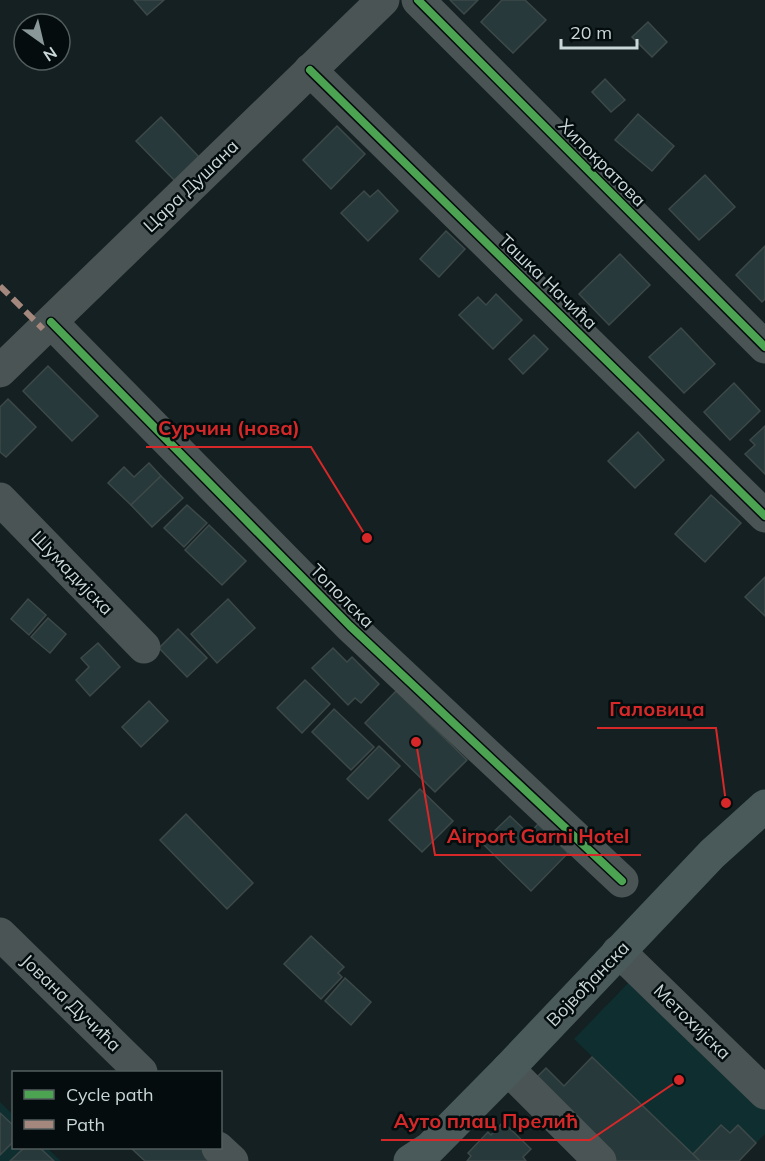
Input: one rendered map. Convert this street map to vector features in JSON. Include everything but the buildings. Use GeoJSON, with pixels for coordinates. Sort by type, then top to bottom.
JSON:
{"type":"FeatureCollection","features":[{"type":"Feature","properties":{"kind":"main road","name":"Војвођанска"},"geometry":{"type":"LineString","coordinates":[[410,1161],[430,1148],[712,854],[765,806]]}},
{"type":"Feature","properties":{"kind":"street","name":"Цара Душана"},"geometry":{"type":"LineString","coordinates":[[0,371],[383,0]]}},
{"type":"Feature","properties":{"kind":"street","name":"Хипократова"},"geometry":{"type":"LineString","coordinates":[[418,0],[765,347]]}},
{"type":"Feature","properties":{"kind":"street","name":"Ташка Начића"},"geometry":{"type":"LineString","coordinates":[[310,70],[765,516]]}},
{"type":"Feature","properties":{"kind":"street","name":"Тополска"},"geometry":{"type":"LineString","coordinates":[[51,322],[350,626],[622,881]]}},
{"type":"Feature","properties":{"kind":"street","name":"Шумадијска"},"geometry":{"type":"LineString","coordinates":[[0,499],[144,647]]}},
{"type":"Feature","properties":{"kind":"street","name":"Јована Дучића"},"geometry":{"type":"LineString","coordinates":[[0,934],[140,1071]]}},
{"type":"Feature","properties":{"kind":"street","name":"Метохијска"},"geometry":{"type":"LineString","coordinates":[[618,952],[765,1093]]}},
{"type":"Feature","properties":{"kind":"street"},"geometry":{"type":"LineString","coordinates":[[507,1069],[600,1161]]}},
{"type":"Feature","properties":{"kind":"street"},"geometry":{"type":"LineString","coordinates":[[219,1149],[232,1161]]}},
{"type":"Feature","properties":{"kind":"shaded area"},"geometry":{"type":"Polygon","coordinates":[[[634,977],[765,1102],[765,1134],[739,1161],[700,1161],[574,1039],[634,977]]]}},
{"type":"Feature","properties":{"kind":"shaded area"},"geometry":{"type":"Polygon","coordinates":[[[0,1102],[12,1114],[12,1149],[48,1149],[61,1161],[0,1161],[0,1102]]]}},
{"type":"Feature","properties":{"kind":"marked path"},"geometry":{"type":"LineString","coordinates":[[0,286],[43,329]]}},
{"type":"Feature","properties":{"kind":"cycle path"},"geometry":{"type":"LineString","coordinates":[[418,0],[765,347]]}},
{"type":"Feature","properties":{"kind":"cycle path"},"geometry":{"type":"LineString","coordinates":[[310,70],[765,516]]}},
{"type":"Feature","properties":{"kind":"cycle path"},"geometry":{"type":"LineString","coordinates":[[51,322],[350,626],[622,881]]}},
{"type":"Feature","properties":{"kind":"place","name":"Сурчин (нова)"},"geometry":{"type":"Point","coordinates":[367,538]}},
{"type":"Feature","properties":{"kind":"place","name":"Airport Garni Hotel"},"geometry":{"type":"Point","coordinates":[416,742]}},
{"type":"Feature","properties":{"kind":"place","name":"Галовица"},"geometry":{"type":"Point","coordinates":[726,803]}},
{"type":"Feature","properties":{"kind":"place","name":"Ауто плац Прелић"},"geometry":{"type":"Point","coordinates":[679,1080]}}]}
